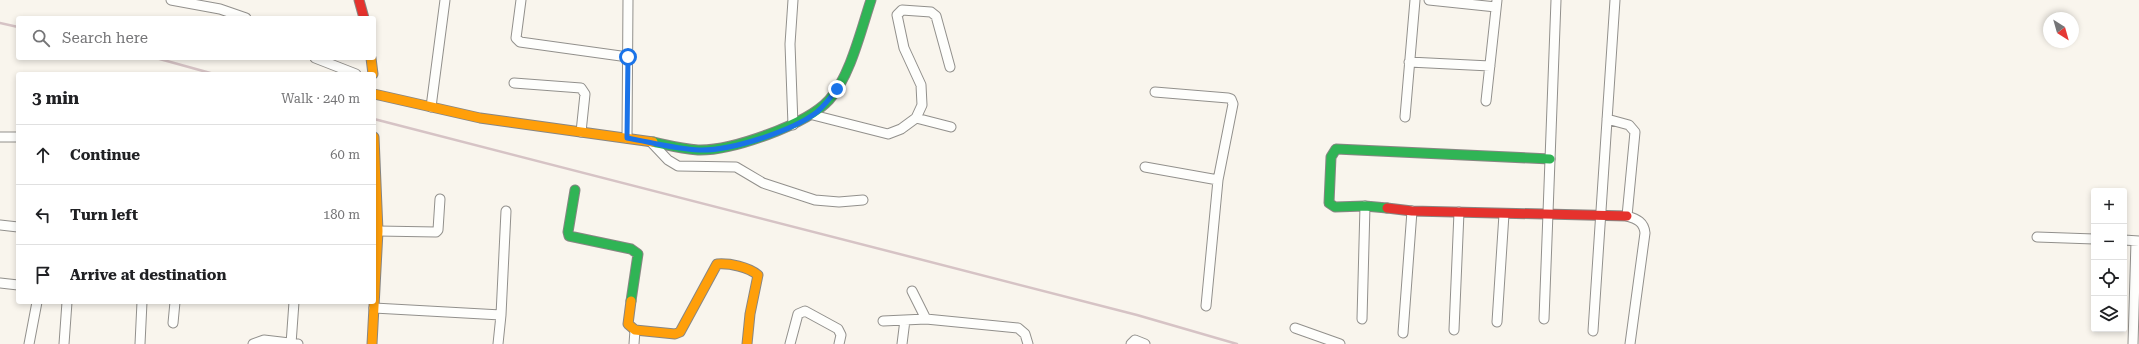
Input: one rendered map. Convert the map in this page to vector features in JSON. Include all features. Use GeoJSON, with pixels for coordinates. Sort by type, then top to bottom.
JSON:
{"type":"FeatureCollection","features":[{"type":"Feature","properties":{"kind":"street"},"geometry":{"type":"LineString","coordinates":[[171,0],[221,4],[242,16]]}},
{"type":"Feature","properties":{"kind":"street"},"geometry":{"type":"LineString","coordinates":[[359,0],[363,16]]}},
{"type":"Feature","properties":{"kind":"street"},"geometry":{"type":"LineString","coordinates":[[431,107],[445,0]]}},
{"type":"Feature","properties":{"kind":"street"},"geometry":{"type":"LineString","coordinates":[[521,0],[516,38],[520,42],[628,57]]}},
{"type":"Feature","properties":{"kind":"street"},"geometry":{"type":"LineString","coordinates":[[627,138],[628,0]]}},
{"type":"Feature","properties":{"kind":"street"},"geometry":{"type":"LineString","coordinates":[[793,0],[790,44],[793,125]]}},
{"type":"Feature","properties":{"kind":"street"},"geometry":{"type":"LineString","coordinates":[[376,94],[480,118],[708,150],[760,138],[793,125],[813,115],[829,100],[842,81],[871,0]]}},
{"type":"Feature","properties":{"kind":"street"},"geometry":{"type":"LineString","coordinates":[[1404,117],[1415,0]]}},
{"type":"Feature","properties":{"kind":"street"},"geometry":{"type":"LineString","coordinates":[[1429,0],[1496,4],[1486,101]]}},
{"type":"Feature","properties":{"kind":"street"},"geometry":{"type":"LineString","coordinates":[[1544,319],[1550,214],[1550,159],[1556,0]]}},
{"type":"Feature","properties":{"kind":"street"},"geometry":{"type":"LineString","coordinates":[[1593,331],[1602,214],[1615,0]]}},
{"type":"Feature","properties":{"kind":"street"},"geometry":{"type":"LineString","coordinates":[[813,115],[888,134],[901,129],[916,118],[922,105],[922,91],[919,79],[904,48],[897,18],[899,12],[902,10],[934,13],[938,19],[950,67]]}},
{"type":"Feature","properties":{"kind":"street"},"geometry":{"type":"LineString","coordinates":[[320,60],[351,72]]}},
{"type":"Feature","properties":{"kind":"street"},"geometry":{"type":"LineString","coordinates":[[371,60],[373,72]]}},
{"type":"Feature","properties":{"kind":"street"},"geometry":{"type":"LineString","coordinates":[[1409,62],[1490,66]]}},
{"type":"Feature","properties":{"kind":"street"},"geometry":{"type":"LineString","coordinates":[[514,83],[581,88],[585,94],[581,132]]}},
{"type":"Feature","properties":{"kind":"street"},"geometry":{"type":"LineString","coordinates":[[1155,92],[1231,99],[1233,104],[1218,180],[1206,306]]}},
{"type":"Feature","properties":{"kind":"street"},"geometry":{"type":"LineString","coordinates":[[916,118],[951,127]]}},
{"type":"Feature","properties":{"kind":"street"},"geometry":{"type":"LineString","coordinates":[[1607,119],[1629,125],[1635,132],[1627,216]]}},
{"type":"Feature","properties":{"kind":"street"},"geometry":{"type":"LineString","coordinates":[[0,137],[16,137]]}},
{"type":"Feature","properties":{"kind":"street"},"geometry":{"type":"LineString","coordinates":[[651,142],[668,160],[678,166],[736,167],[763,183],[815,200],[833,202],[863,200]]}},
{"type":"Feature","properties":{"kind":"street"},"geometry":{"type":"LineString","coordinates":[[1550,159],[1336,149],[1331,157],[1329,203],[1335,207],[1365,206],[1412,211],[1504,214],[1602,214],[1627,216],[1637,219],[1642,223],[1644,233],[1630,344]]}},
{"type":"Feature","properties":{"kind":"street"},"geometry":{"type":"LineString","coordinates":[[1145,167],[1218,180]]}},
{"type":"Feature","properties":{"kind":"street"},"geometry":{"type":"LineString","coordinates":[[376,186],[378,231],[376,270]]}},
{"type":"Feature","properties":{"kind":"street"},"geometry":{"type":"LineString","coordinates":[[575,190],[568,232],[569,236],[631,249],[638,254],[628,324],[635,330],[675,334],[680,332],[717,264],[723,263],[753,271],[758,275],[750,314],[747,344]]}},
{"type":"Feature","properties":{"kind":"street"},"geometry":{"type":"LineString","coordinates":[[378,231],[436,232],[438,230],[440,199]]}},
{"type":"Feature","properties":{"kind":"street"},"geometry":{"type":"LineString","coordinates":[[1362,319],[1365,206]]}},
{"type":"Feature","properties":{"kind":"street"},"geometry":{"type":"LineString","coordinates":[[498,344],[501,315],[506,211]]}},
{"type":"Feature","properties":{"kind":"street"},"geometry":{"type":"LineString","coordinates":[[1403,333],[1412,211]]}},
{"type":"Feature","properties":{"kind":"street"},"geometry":{"type":"LineString","coordinates":[[1454,330],[1459,212]]}},
{"type":"Feature","properties":{"kind":"street"},"geometry":{"type":"LineString","coordinates":[[1497,322],[1504,214]]}},
{"type":"Feature","properties":{"kind":"street"},"geometry":{"type":"LineString","coordinates":[[0,224],[16,227]]}},
{"type":"Feature","properties":{"kind":"street"},"geometry":{"type":"LineString","coordinates":[[2037,237],[2091,239]]}},
{"type":"Feature","properties":{"kind":"street"},"geometry":{"type":"LineString","coordinates":[[2127,240],[2137,241],[2133,344]]}},
{"type":"Feature","properties":{"kind":"street"},"geometry":{"type":"LineString","coordinates":[[0,283],[16,284]]}},
{"type":"Feature","properties":{"kind":"street"},"geometry":{"type":"LineString","coordinates":[[912,291],[926,319]]}},
{"type":"Feature","properties":{"kind":"street"},"geometry":{"type":"LineString","coordinates":[[29,344],[37,304]]}},
{"type":"Feature","properties":{"kind":"street"},"geometry":{"type":"LineString","coordinates":[[64,344],[67,304]]}},
{"type":"Feature","properties":{"kind":"street"},"geometry":{"type":"LineString","coordinates":[[140,344],[142,304]]}},
{"type":"Feature","properties":{"kind":"street"},"geometry":{"type":"LineString","coordinates":[[173,323],[175,304]]}},
{"type":"Feature","properties":{"kind":"street"},"geometry":{"type":"LineString","coordinates":[[291,344],[294,304]]}},
{"type":"Feature","properties":{"kind":"street"},"geometry":{"type":"LineString","coordinates":[[372,344],[374,304]]}},
{"type":"Feature","properties":{"kind":"street"},"geometry":{"type":"LineString","coordinates":[[374,308],[501,315]]}},
{"type":"Feature","properties":{"kind":"street"},"geometry":{"type":"LineString","coordinates":[[790,344],[796,318],[801,312],[805,311],[838,329],[841,335],[839,344]]}},
{"type":"Feature","properties":{"kind":"street"},"geometry":{"type":"LineString","coordinates":[[883,321],[926,319],[1018,328],[1025,334],[1029,344]]}},
{"type":"Feature","properties":{"kind":"street"},"geometry":{"type":"LineString","coordinates":[[902,344],[905,320]]}},
{"type":"Feature","properties":{"kind":"street"},"geometry":{"type":"LineString","coordinates":[[1295,328],[1340,344]]}},
{"type":"Feature","properties":{"kind":"street"},"geometry":{"type":"LineString","coordinates":[[634,344],[635,330]]}},
{"type":"Feature","properties":{"kind":"street"},"geometry":{"type":"LineString","coordinates":[[253,344],[264,340],[298,344]]}},
{"type":"Feature","properties":{"kind":"street"},"geometry":{"type":"LineString","coordinates":[[1131,344],[1135,340],[1145,344]]}},
{"type":"Feature","properties":{"kind":"railway"},"geometry":{"type":"LineString","coordinates":[[0,23],[16,27]]}},
{"type":"Feature","properties":{"kind":"railway"},"geometry":{"type":"LineString","coordinates":[[163,60],[207,72]]}},
{"type":"Feature","properties":{"kind":"railway"},"geometry":{"type":"LineString","coordinates":[[376,120],[1137,315],[1237,344]]}},
{"type":"Feature","properties":{"kind":"traffic: fast"},"geometry":{"type":"LineString","coordinates":[[653,142],[698,150],[729,146],[767,135],[786,127],[818,109],[829,100],[843,79],[854,53],[871,0]]}},
{"type":"Feature","properties":{"kind":"traffic: fast"},"geometry":{"type":"LineString","coordinates":[[1387,208],[1365,206],[1335,207],[1329,203],[1331,157],[1336,149],[1550,159]]}},
{"type":"Feature","properties":{"kind":"traffic: fast"},"geometry":{"type":"LineString","coordinates":[[575,190],[568,232],[569,236],[631,249],[638,254],[631,301]]}},
{"type":"Feature","properties":{"kind":"traffic: slow"},"geometry":{"type":"LineString","coordinates":[[371,60],[373,72]]}},
{"type":"Feature","properties":{"kind":"traffic: slow"},"geometry":{"type":"LineString","coordinates":[[376,94],[480,118],[653,142]]}},
{"type":"Feature","properties":{"kind":"traffic: slow"},"geometry":{"type":"LineString","coordinates":[[376,184],[378,231],[376,269]]}},
{"type":"Feature","properties":{"kind":"traffic: slow"},"geometry":{"type":"LineString","coordinates":[[631,301],[628,324],[635,330],[675,334],[680,332],[717,264],[733,265],[744,268],[758,275],[750,314],[747,344]]}},
{"type":"Feature","properties":{"kind":"traffic: slow"},"geometry":{"type":"LineString","coordinates":[[372,344],[374,304]]}},
{"type":"Feature","properties":{"kind":"traffic: jam"},"geometry":{"type":"LineString","coordinates":[[359,0],[363,16]]}},
{"type":"Feature","properties":{"kind":"traffic: jam"},"geometry":{"type":"LineString","coordinates":[[1387,208],[1412,211],[1627,216]]}},
{"type":"Feature","properties":{"kind":"route"},"geometry":{"type":"LineString","coordinates":[[628,57],[627,138],[698,150],[718,148],[775,134],[818,111],[837,89]]}}]}
